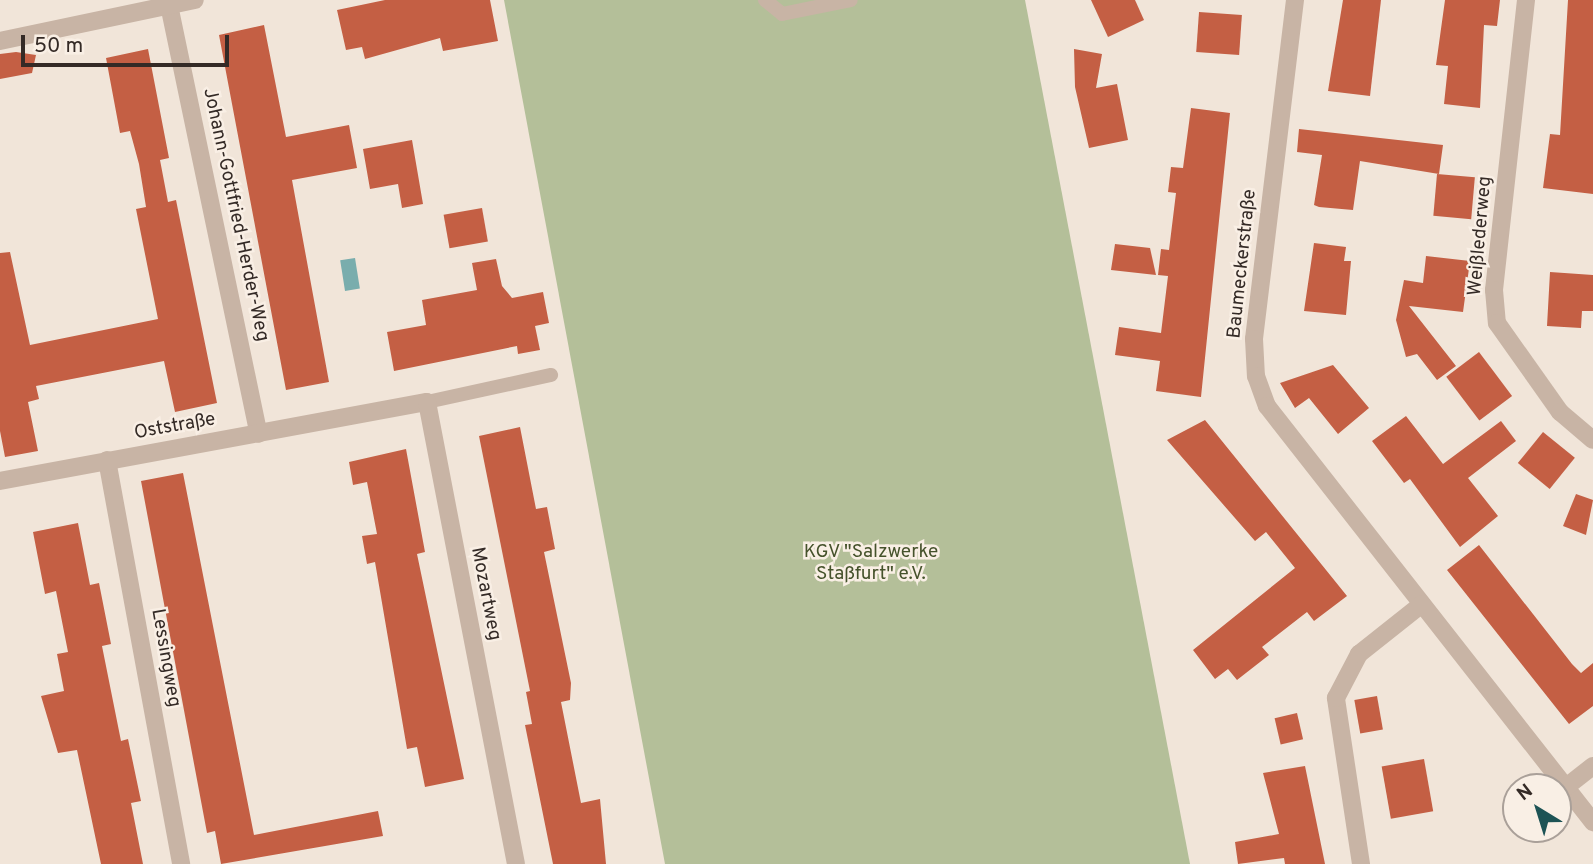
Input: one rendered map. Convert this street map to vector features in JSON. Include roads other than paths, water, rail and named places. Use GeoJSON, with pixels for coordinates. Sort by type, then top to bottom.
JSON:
{"type":"FeatureCollection","features":[{"type":"Feature","properties":{"kind":"street"},"geometry":{"type":"LineString","coordinates":[[0,41],[143,5],[169,5],[195,0]]}},
{"type":"Feature","properties":{"kind":"street","name":"Baumeckerstraße"},"geometry":{"type":"LineString","coordinates":[[1295,0],[1254,339],[1256,376],[1267,406],[1555,773]]}},
{"type":"Feature","properties":{"kind":"street","name":"Weißlederweg"},"geometry":{"type":"LineString","coordinates":[[1526,0],[1494,290],[1497,323],[1560,412],[1593,440]]}},
{"type":"Feature","properties":{"kind":"street","name":"Johann-Gottfried-Herder-Weg"},"geometry":{"type":"LineString","coordinates":[[169,5],[259,434]]}},
{"type":"Feature","properties":{"kind":"street","name":"Oststraße"},"geometry":{"type":"LineString","coordinates":[[0,481],[427,402]]}},
{"type":"Feature","properties":{"kind":"street","name":"Mozartweg"},"geometry":{"type":"LineString","coordinates":[[427,402],[516,864]]}},
{"type":"Feature","properties":{"kind":"street","name":"Lessingweg"},"geometry":{"type":"LineString","coordinates":[[107,460],[181,864]]}},
{"type":"Feature","properties":{"kind":"street"},"geometry":{"type":"LineString","coordinates":[[1361,864],[1336,698],[1359,654],[1422,604]]}},
{"type":"Feature","properties":{"kind":"street"},"geometry":{"type":"LineString","coordinates":[[1572,782],[1593,766]]}},
{"type":"Feature","properties":{"kind":"street","name":"Baumeckerstraße"},"geometry":{"type":"LineString","coordinates":[[1572,795],[1593,822]]}},
{"type":"Feature","properties":{"kind":"lane"},"geometry":{"type":"LineString","coordinates":[[765,0],[782,13],[851,0]]}},
{"type":"Feature","properties":{"kind":"lane"},"geometry":{"type":"LineString","coordinates":[[427,402],[551,375]]}},
{"type":"Feature","properties":{"kind":"water"},"geometry":{"type":"Polygon","coordinates":[[[355,258],[360,289],[345,291],[340,260],[355,258]]]}},
{"type":"Feature","properties":{"kind":"park label","name":"KGV \"Salzwerke Staßfurt\" e.V."},"geometry":{"type":"Point","coordinates":[871,564]}}]}
